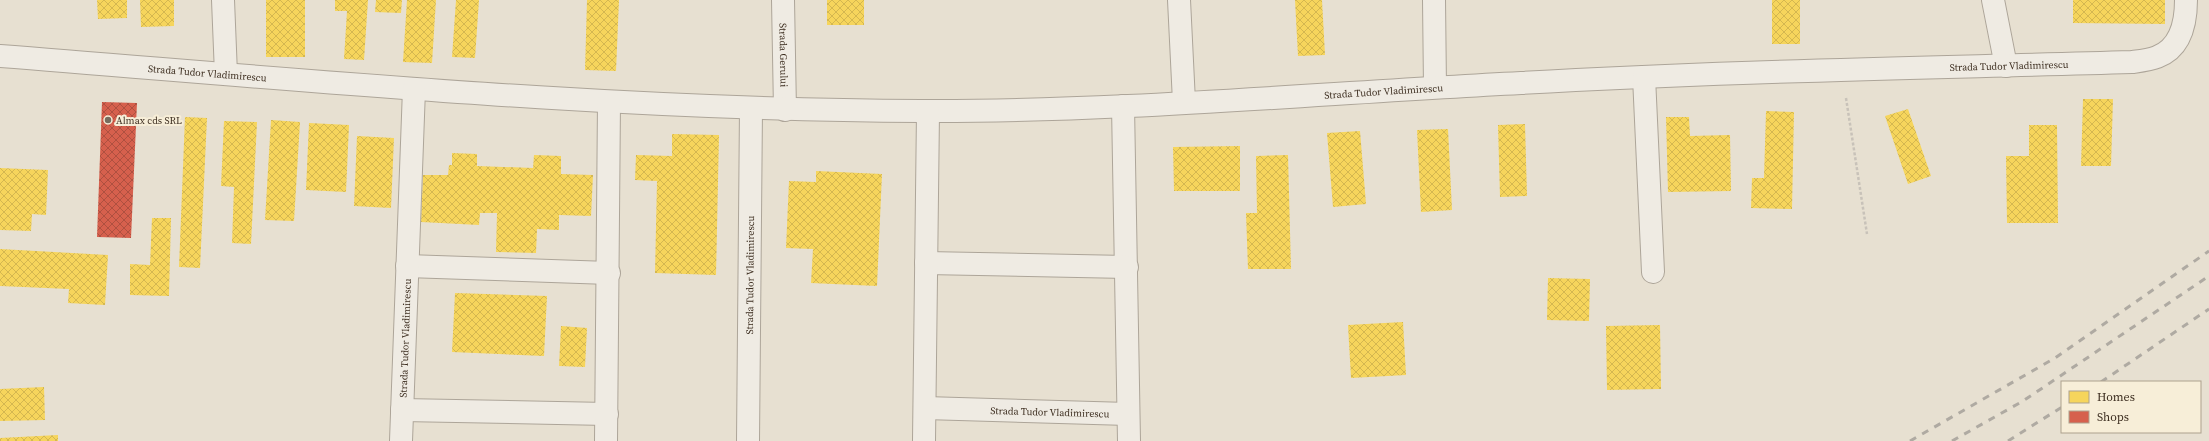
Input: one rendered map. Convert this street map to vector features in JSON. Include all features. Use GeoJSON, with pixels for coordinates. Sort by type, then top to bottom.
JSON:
{"type":"FeatureCollection","features":[{"type":"Feature","properties":{"kind":"street"},"geometry":{"type":"LineString","coordinates":[[223,0],[226,74]]}},
{"type":"Feature","properties":{"kind":"street","name":"Strada Gerului"},"geometry":{"type":"LineString","coordinates":[[782,0],[785,110]]}},
{"type":"Feature","properties":{"kind":"street"},"geometry":{"type":"LineString","coordinates":[[1179,0],[1184,102]]}},
{"type":"Feature","properties":{"kind":"street"},"geometry":{"type":"LineString","coordinates":[[1434,0],[1435,87]]}},
{"type":"Feature","properties":{"kind":"street"},"geometry":{"type":"LineString","coordinates":[[1993,0],[2006,66]]}},
{"type":"Feature","properties":{"kind":"street","name":"Strada Tudor Vladimirescu"},"geometry":{"type":"LineString","coordinates":[[0,56],[414,90],[609,102],[785,110],[928,112],[1123,106],[1435,87],[1644,77],[2132,62],[2157,57],[2174,47],[2186,17],[2186,0]]}},
{"type":"Feature","properties":{"kind":"street"},"geometry":{"type":"LineString","coordinates":[[1644,77],[1653,272]]}},
{"type":"Feature","properties":{"kind":"street","name":"Strada Tudor Vladimirescu"},"geometry":{"type":"LineString","coordinates":[[401,441],[414,90]]}},
{"type":"Feature","properties":{"kind":"street"},"geometry":{"type":"LineString","coordinates":[[606,441],[609,273],[609,102]]}},
{"type":"Feature","properties":{"kind":"street"},"geometry":{"type":"LineString","coordinates":[[1123,106],[1129,441]]}},
{"type":"Feature","properties":{"kind":"street","name":"Strada Tudor Vladimirescu"},"geometry":{"type":"LineString","coordinates":[[748,441],[751,108]]}},
{"type":"Feature","properties":{"kind":"street"},"geometry":{"type":"LineString","coordinates":[[924,441],[928,112]]}},
{"type":"Feature","properties":{"kind":"street"},"geometry":{"type":"LineString","coordinates":[[926,263],[1127,267]]}},
{"type":"Feature","properties":{"kind":"street","name":"Strada Tudor Vladimirescu"},"geometry":{"type":"LineString","coordinates":[[407,266],[609,273]]}},
{"type":"Feature","properties":{"kind":"street","name":"Strada Tudor Vladimirescu"},"geometry":{"type":"LineString","coordinates":[[925,408],[1128,414]]}},
{"type":"Feature","properties":{"kind":"street","name":"Strada Tudor Vladimirescu"},"geometry":{"type":"LineString","coordinates":[[402,410],[607,414]]}},
{"type":"Feature","properties":{"kind":"path"},"geometry":{"type":"LineString","coordinates":[[1842,70],[1867,234]]}},
{"type":"Feature","properties":{"kind":"building: Homes"},"geometry":{"type":"Polygon","coordinates":[[[97,0],[127,0],[127,18],[98,19],[97,0]]]}},
{"type":"Feature","properties":{"kind":"building: Homes"},"geometry":{"type":"Polygon","coordinates":[[[140,0],[174,0],[174,26],[141,27],[140,0]]]}},
{"type":"Feature","properties":{"kind":"building: Homes"},"geometry":{"type":"Polygon","coordinates":[[[266,0],[305,0],[305,57],[266,57],[266,0]]]}},
{"type":"Feature","properties":{"kind":"building: Homes"},"geometry":{"type":"Polygon","coordinates":[[[335,0],[368,0],[364,60],[344,59],[347,11],[335,11],[335,0]]]}},
{"type":"Feature","properties":{"kind":"building: Homes"},"geometry":{"type":"Polygon","coordinates":[[[376,0],[402,0],[401,13],[375,12],[376,0]]]}},
{"type":"Feature","properties":{"kind":"building: Homes"},"geometry":{"type":"Polygon","coordinates":[[[407,0],[436,0],[432,63],[403,62],[407,0]]]}},
{"type":"Feature","properties":{"kind":"building: Homes"},"geometry":{"type":"Polygon","coordinates":[[[456,0],[479,0],[475,58],[452,57],[456,0]]]}},
{"type":"Feature","properties":{"kind":"building: Homes"},"geometry":{"type":"Polygon","coordinates":[[[587,0],[619,0],[616,71],[585,70],[587,0]]]}},
{"type":"Feature","properties":{"kind":"building: Homes"},"geometry":{"type":"Polygon","coordinates":[[[827,0],[864,0],[864,25],[827,25],[827,0]]]}},
{"type":"Feature","properties":{"kind":"building: Homes"},"geometry":{"type":"Polygon","coordinates":[[[1295,0],[1322,0],[1325,55],[1298,56],[1295,0]]]}},
{"type":"Feature","properties":{"kind":"building: Homes"},"geometry":{"type":"Polygon","coordinates":[[[1772,0],[1800,0],[1800,44],[1772,44],[1772,0]]]}},
{"type":"Feature","properties":{"kind":"building: Homes"},"geometry":{"type":"Polygon","coordinates":[[[2073,0],[2165,0],[2165,24],[2073,23],[2073,0]]]}},
{"type":"Feature","properties":{"kind":"building: Homes"},"geometry":{"type":"Polygon","coordinates":[[[2083,99],[2113,99],[2111,166],[2081,166],[2083,99]]]}},
{"type":"Feature","properties":{"kind":"building: Homes"},"geometry":{"type":"Polygon","coordinates":[[[1908,109],[1931,176],[1908,184],[1885,116],[1908,109]]]}},
{"type":"Feature","properties":{"kind":"building: Homes"},"geometry":{"type":"Polygon","coordinates":[[[1766,111],[1794,112],[1792,209],[1751,208],[1752,178],[1764,178],[1766,111]]]}},
{"type":"Feature","properties":{"kind":"building: Homes"},"geometry":{"type":"Polygon","coordinates":[[[185,117],[207,118],[200,268],[179,267],[185,117]]]}},
{"type":"Feature","properties":{"kind":"building: Homes"},"geometry":{"type":"Polygon","coordinates":[[[1666,117],[1689,117],[1690,136],[1730,135],[1731,191],[1668,192],[1666,117]]]}},
{"type":"Feature","properties":{"kind":"building: Homes"},"geometry":{"type":"Polygon","coordinates":[[[271,120],[300,122],[294,221],[265,220],[271,120]]]}},
{"type":"Feature","properties":{"kind":"building: Homes"},"geometry":{"type":"Polygon","coordinates":[[[224,121],[257,122],[251,244],[232,243],[234,187],[221,186],[224,121]]]}},
{"type":"Feature","properties":{"kind":"building: Homes"},"geometry":{"type":"Polygon","coordinates":[[[309,123],[349,125],[346,192],[306,190],[309,123]]]}},
{"type":"Feature","properties":{"kind":"building: Homes"},"geometry":{"type":"Polygon","coordinates":[[[1525,124],[1527,196],[1500,197],[1498,125],[1525,124]]]}},
{"type":"Feature","properties":{"kind":"building: Homes"},"geometry":{"type":"Polygon","coordinates":[[[2029,125],[2057,125],[2058,223],[2007,223],[2006,156],[2029,156],[2029,125]]]}},
{"type":"Feature","properties":{"kind":"building: Homes"},"geometry":{"type":"Polygon","coordinates":[[[1448,129],[1452,210],[1421,212],[1417,130],[1448,129]]]}},
{"type":"Feature","properties":{"kind":"building: Homes"},"geometry":{"type":"Polygon","coordinates":[[[1360,131],[1366,204],[1333,207],[1327,133],[1360,131]]]}},
{"type":"Feature","properties":{"kind":"building: Homes"},"geometry":{"type":"Polygon","coordinates":[[[672,134],[719,135],[716,275],[655,273],[657,181],[635,180],[636,155],[672,156],[672,134]]]}},
{"type":"Feature","properties":{"kind":"building: Homes"},"geometry":{"type":"Polygon","coordinates":[[[357,136],[394,138],[391,208],[354,206],[357,136]]]}},
{"type":"Feature","properties":{"kind":"building: Homes"},"geometry":{"type":"Polygon","coordinates":[[[1240,146],[1240,191],[1174,191],[1173,147],[1240,146]]]}},
{"type":"Feature","properties":{"kind":"building: Homes"},"geometry":{"type":"Polygon","coordinates":[[[452,153],[477,154],[477,166],[533,168],[534,155],[561,156],[561,174],[593,175],[591,216],[559,215],[559,230],[537,229],[536,253],[496,252],[497,213],[480,213],[479,225],[421,222],[423,175],[448,175],[449,165],[452,165],[452,153]]]}},
{"type":"Feature","properties":{"kind":"building: Homes"},"geometry":{"type":"Polygon","coordinates":[[[1288,155],[1291,269],[1248,269],[1246,213],[1257,213],[1256,156],[1288,155]]]}},
{"type":"Feature","properties":{"kind":"building: Homes"},"geometry":{"type":"Polygon","coordinates":[[[0,168],[48,170],[46,215],[32,214],[31,231],[0,230],[0,168]]]}},
{"type":"Feature","properties":{"kind":"building: Homes"},"geometry":{"type":"Polygon","coordinates":[[[816,171],[882,174],[877,286],[811,283],[813,249],[786,248],[789,181],[816,182],[816,171]]]}},
{"type":"Feature","properties":{"kind":"building: Homes"},"geometry":{"type":"Polygon","coordinates":[[[152,218],[171,218],[169,296],[130,295],[130,264],[150,265],[152,218]]]}},
{"type":"Feature","properties":{"kind":"building: Homes"},"geometry":{"type":"Polygon","coordinates":[[[0,249],[108,255],[105,305],[68,303],[69,289],[0,286],[0,249]]]}},
{"type":"Feature","properties":{"kind":"building: Homes"},"geometry":{"type":"Polygon","coordinates":[[[1548,278],[1590,279],[1589,321],[1547,320],[1548,278]]]}},
{"type":"Feature","properties":{"kind":"building: Homes"},"geometry":{"type":"Polygon","coordinates":[[[455,293],[547,296],[544,356],[452,352],[455,293]]]}},
{"type":"Feature","properties":{"kind":"building: Homes"},"geometry":{"type":"Polygon","coordinates":[[[1403,322],[1406,375],[1351,378],[1348,325],[1403,322]]]}},
{"type":"Feature","properties":{"kind":"building: Homes"},"geometry":{"type":"Polygon","coordinates":[[[1660,325],[1661,389],[1607,390],[1606,326],[1660,325]]]}},
{"type":"Feature","properties":{"kind":"building: Homes"},"geometry":{"type":"Polygon","coordinates":[[[561,326],[587,328],[585,367],[559,366],[561,326]]]}},
{"type":"Feature","properties":{"kind":"building: Homes"},"geometry":{"type":"Polygon","coordinates":[[[44,387],[45,420],[0,421],[0,389],[44,387]]]}},
{"type":"Feature","properties":{"kind":"building: Homes"},"geometry":{"type":"Polygon","coordinates":[[[58,435],[58,441],[0,441],[0,438],[58,435]]]}},
{"type":"Feature","properties":{"kind":"building: Shops"},"geometry":{"type":"Polygon","coordinates":[[[102,102],[137,103],[131,238],[97,237],[102,102]]]}},
{"type":"Feature","properties":{"kind":"railway"},"geometry":{"type":"LineString","coordinates":[[1910,441],[2055,358],[2209,251]]}},
{"type":"Feature","properties":{"kind":"railway"},"geometry":{"type":"LineString","coordinates":[[1952,441],[2023,401],[2209,276]]}},
{"type":"Feature","properties":{"kind":"railway"},"geometry":{"type":"LineString","coordinates":[[2102,381],[2209,309]]}},
{"type":"Feature","properties":{"kind":"railway"},"geometry":{"type":"LineString","coordinates":[[2008,441],[2061,408]]}},
{"type":"Feature","properties":{"kind":"place","name":"Almax cds SRL"},"geometry":{"type":"Point","coordinates":[108,120]}}]}
